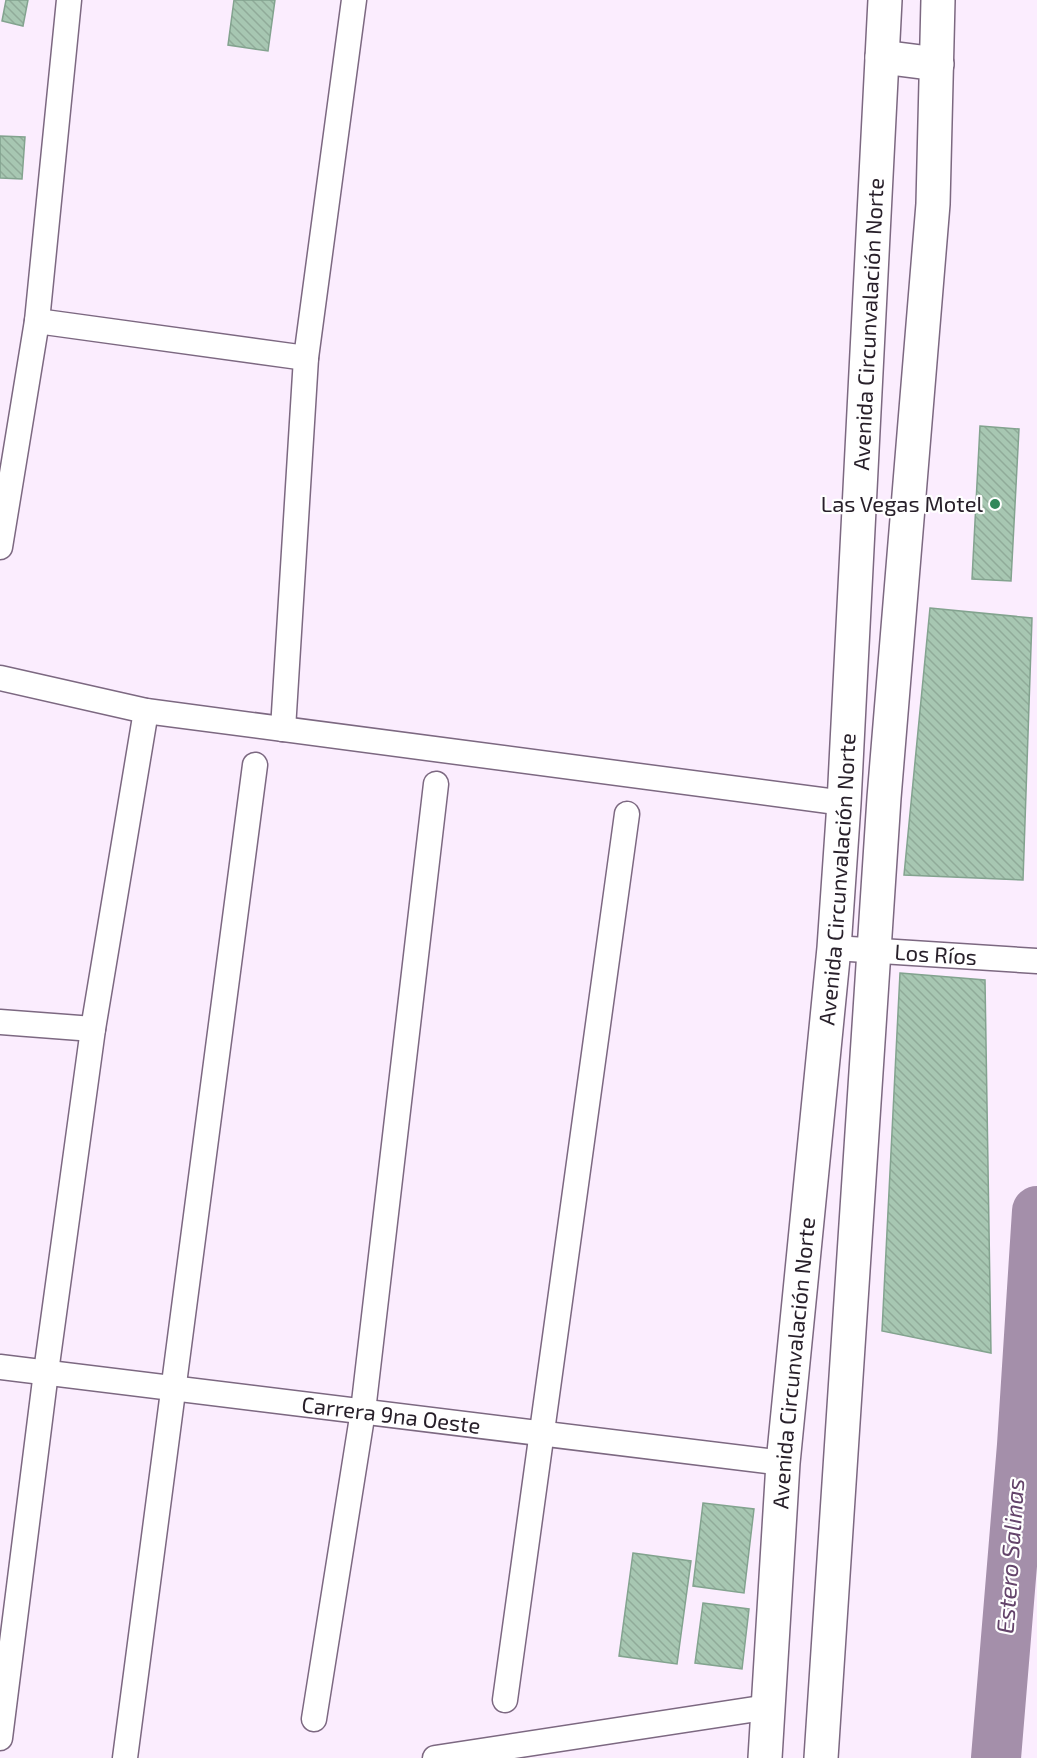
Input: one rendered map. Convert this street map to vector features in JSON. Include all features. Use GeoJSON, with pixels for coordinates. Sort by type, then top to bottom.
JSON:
{"type":"FeatureCollection","features":[{"type":"Feature","properties":{"kind":"main road","name":"Avenida Circunvalación Norte"},"geometry":{"type":"LineString","coordinates":[[765,1758],[783,1462],[834,948],[844,803],[885,0]]}},
{"type":"Feature","properties":{"kind":"main road","name":"Avenida Circunvalación Norte"},"geometry":{"type":"LineString","coordinates":[[821,1758],[884,798],[933,204],[938,0]]}},
{"type":"Feature","properties":{"kind":"main road"},"geometry":{"type":"LineString","coordinates":[[882,57],[936,64]]}},
{"type":"Feature","properties":{"kind":"street"},"geometry":{"type":"LineString","coordinates":[[0,547],[37,321],[69,0]]}},
{"type":"Feature","properties":{"kind":"street"},"geometry":{"type":"LineString","coordinates":[[283,729],[306,358],[354,0]]}},
{"type":"Feature","properties":{"kind":"street"},"geometry":{"type":"LineString","coordinates":[[37,321],[306,358]]}},
{"type":"Feature","properties":{"kind":"street"},"geometry":{"type":"LineString","coordinates":[[0,678],[146,711],[844,803]]}},
{"type":"Feature","properties":{"kind":"street"},"geometry":{"type":"LineString","coordinates":[[0,1738],[45,1372],[93,1029],[146,711]]}},
{"type":"Feature","properties":{"kind":"street"},"geometry":{"type":"LineString","coordinates":[[125,1758],[255,765]]}},
{"type":"Feature","properties":{"kind":"street"},"geometry":{"type":"LineString","coordinates":[[314,1719],[363,1411],[436,784]]}},
{"type":"Feature","properties":{"kind":"street"},"geometry":{"type":"LineString","coordinates":[[505,1700],[627,814]]}},
{"type":"Feature","properties":{"kind":"street","name":"Los Ríos"},"geometry":{"type":"LineString","coordinates":[[834,948],[875,949],[1037,962]]}},
{"type":"Feature","properties":{"kind":"street"},"geometry":{"type":"LineString","coordinates":[[0,1023],[93,1029]]}},
{"type":"Feature","properties":{"kind":"street","name":"Carrera 9na Oeste"},"geometry":{"type":"LineString","coordinates":[[0,1367],[783,1462]]}},
{"type":"Feature","properties":{"kind":"street"},"geometry":{"type":"LineString","coordinates":[[435,1758],[769,1707]]}},
{"type":"Feature","properties":{"kind":"building"},"geometry":{"type":"Polygon","coordinates":[[[6,0],[28,0],[23,26],[2,21],[6,0]]]}},
{"type":"Feature","properties":{"kind":"building"},"geometry":{"type":"Polygon","coordinates":[[[234,0],[275,0],[268,51],[228,45],[234,0]]]}},
{"type":"Feature","properties":{"kind":"building"},"geometry":{"type":"Polygon","coordinates":[[[0,136],[25,137],[22,179],[0,178],[0,136]]]}},
{"type":"Feature","properties":{"kind":"building","name":"Las Vegas Motel"},"geometry":{"type":"Polygon","coordinates":[[[980,426],[1019,429],[1011,581],[972,579],[980,426]]]}},
{"type":"Feature","properties":{"kind":"building"},"geometry":{"type":"Polygon","coordinates":[[[930,608],[1032,618],[1023,880],[904,875],[930,608]]]}},
{"type":"Feature","properties":{"kind":"building"},"geometry":{"type":"Polygon","coordinates":[[[900,973],[985,980],[991,1353],[882,1331],[900,973]]]}},
{"type":"Feature","properties":{"kind":"building"},"geometry":{"type":"Polygon","coordinates":[[[703,1503],[754,1509],[744,1593],[693,1586],[703,1503]]]}},
{"type":"Feature","properties":{"kind":"building"},"geometry":{"type":"Polygon","coordinates":[[[633,1553],[691,1561],[677,1664],[619,1656],[633,1553]]]}},
{"type":"Feature","properties":{"kind":"building"},"geometry":{"type":"Polygon","coordinates":[[[703,1603],[749,1609],[742,1669],[695,1663],[703,1603]]]}},
{"type":"Feature","properties":{"kind":"waterway","name":"Estero Salinas"},"geometry":{"type":"LineString","coordinates":[[996,1758],[1022,1445],[1037,1211]]}},
{"type":"Feature","properties":{"kind":"place","name":"Las Vegas Motel"},"geometry":{"type":"Point","coordinates":[995,504]}}]}
